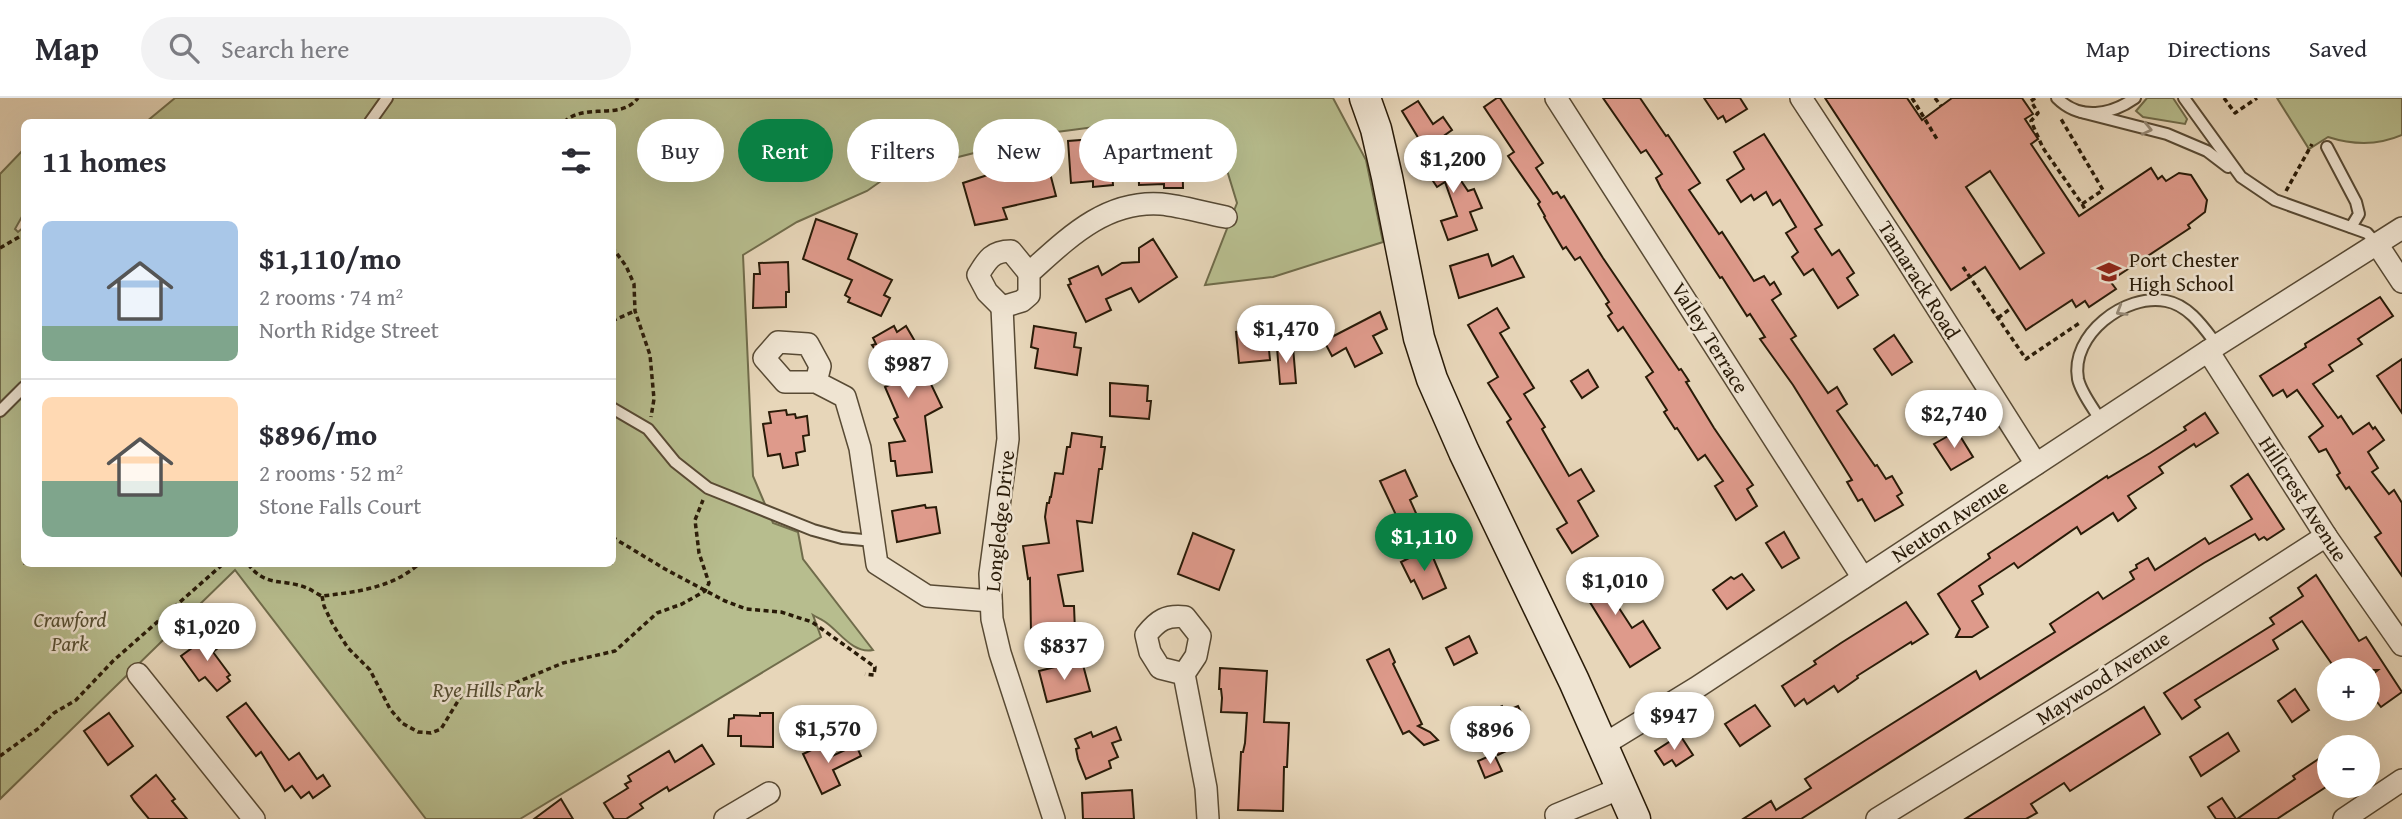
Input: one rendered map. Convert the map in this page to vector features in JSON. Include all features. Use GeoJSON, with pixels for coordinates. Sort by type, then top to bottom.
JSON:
{"type":"FeatureCollection","features":[{"type":"Feature","properties":{"kind":"street"},"geometry":{"type":"LineString","coordinates":[[1365,98],[1376,129],[1387,177],[1419,338],[1433,380],[1464,452],[1603,746],[1634,819]]}},
{"type":"Feature","properties":{"kind":"street","name":"Valley Terrace"},"geometry":{"type":"LineString","coordinates":[[1556,98],[1863,578]]}},
{"type":"Feature","properties":{"kind":"street","name":"Tamarack Road"},"geometry":{"type":"LineString","coordinates":[[1801,98],[2036,464]]}},
{"type":"Feature","properties":{"kind":"street"},"geometry":{"type":"LineString","coordinates":[[995,300],[1022,301],[1029,295],[1029,274],[1077,230],[1120,209],[1134,205],[1162,205],[1226,217]]}},
{"type":"Feature","properties":{"kind":"street","name":"Neuton Avenue"},"geometry":{"type":"LineString","coordinates":[[1603,746],[1696,688],[2213,348],[2402,228]]}},
{"type":"Feature","properties":{"kind":"street"},"geometry":{"type":"LineString","coordinates":[[2377,244],[2402,282]]}},
{"type":"Feature","properties":{"kind":"street","name":"Longledge Drive"},"geometry":{"type":"LineString","coordinates":[[1029,274],[1011,251],[1000,251],[990,256],[978,275],[995,300],[1008,439],[990,575],[991,601],[1000,653],[1054,819]]}},
{"type":"Feature","properties":{"kind":"street","name":"Hillcrest Avenue"},"geometry":{"type":"LineString","coordinates":[[2213,348],[2326,536],[2402,645]]}},
{"type":"Feature","properties":{"kind":"street"},"geometry":{"type":"LineString","coordinates":[[816,382],[845,397],[860,448],[877,564],[927,596],[991,601]]}},
{"type":"Feature","properties":{"kind":"street","name":"Maywood Avenue"},"geometry":{"type":"LineString","coordinates":[[1878,819],[2101,681],[2326,536]]}},
{"type":"Feature","properties":{"kind":"street"},"geometry":{"type":"LineString","coordinates":[[138,674],[254,819]]}},
{"type":"Feature","properties":{"kind":"street"},"geometry":{"type":"LineString","coordinates":[[1184,674],[1206,788],[1208,819]]}},
{"type":"Feature","properties":{"kind":"street"},"geometry":{"type":"LineString","coordinates":[[2344,819],[2402,780]]}},
{"type":"Feature","properties":{"kind":"street"},"geometry":{"type":"LineString","coordinates":[[1556,817],[1621,788]]}},
{"type":"Feature","properties":{"kind":"street"},"geometry":{"type":"LineString","coordinates":[[725,819],[769,793]]}},
{"type":"Feature","properties":{"kind":"lane"},"geometry":{"type":"LineString","coordinates":[[372,119],[387,98]]}},
{"type":"Feature","properties":{"kind":"lane"},"geometry":{"type":"LineString","coordinates":[[2057,98],[2063,104],[2081,112],[2167,134],[2207,151],[2275,200],[2367,233],[2377,244]]}},
{"type":"Feature","properties":{"kind":"lane"},"geometry":{"type":"LineString","coordinates":[[2081,112],[2101,114],[2120,108],[2135,98]]}},
{"type":"Feature","properties":{"kind":"lane"},"geometry":{"type":"LineString","coordinates":[[2184,98],[2241,177]]}},
{"type":"Feature","properties":{"kind":"lane"},"geometry":{"type":"LineString","coordinates":[[2327,147],[2356,202],[2359,214],[2351,227]]}},
{"type":"Feature","properties":{"kind":"lane"},"geometry":{"type":"LineString","coordinates":[[2101,421],[2078,380],[2079,356],[2088,336],[2111,316],[2137,302],[2167,301],[2192,314],[2213,348]]}},
{"type":"Feature","properties":{"kind":"lane"},"geometry":{"type":"LineString","coordinates":[[0,411],[21,389]]}},
{"type":"Feature","properties":{"kind":"lane"},"geometry":{"type":"LineString","coordinates":[[616,410],[648,429],[676,462],[708,488],[813,530],[842,538],[874,541]]}},
{"type":"Feature","properties":{"kind":"path"},"geometry":{"type":"LineString","coordinates":[[568,119],[585,111],[602,112],[629,106],[638,98]]}},
{"type":"Feature","properties":{"kind":"path"},"geometry":{"type":"LineString","coordinates":[[1912,98],[1937,139]]}},
{"type":"Feature","properties":{"kind":"path"},"geometry":{"type":"LineString","coordinates":[[1934,98],[1941,106]]}},
{"type":"Feature","properties":{"kind":"path"},"geometry":{"type":"LineString","coordinates":[[2224,98],[2235,113],[2257,98]]}},
{"type":"Feature","properties":{"kind":"path"},"geometry":{"type":"LineString","coordinates":[[2030,100],[2038,114],[2031,121],[2043,148],[2086,211]]}},
{"type":"Feature","properties":{"kind":"path"},"geometry":{"type":"LineString","coordinates":[[2061,119],[2103,190],[2082,204]]}},
{"type":"Feature","properties":{"kind":"path"},"geometry":{"type":"LineString","coordinates":[[2286,191],[2314,141]]}},
{"type":"Feature","properties":{"kind":"path"},"geometry":{"type":"LineString","coordinates":[[0,248],[21,235]]}},
{"type":"Feature","properties":{"kind":"path"},"geometry":{"type":"LineString","coordinates":[[616,252],[634,284],[635,311],[650,355],[653,399],[648,429]]}},
{"type":"Feature","properties":{"kind":"path"},"geometry":{"type":"LineString","coordinates":[[1963,267],[2026,359],[2082,321]]}},
{"type":"Feature","properties":{"kind":"path"},"geometry":{"type":"LineString","coordinates":[[1998,318],[2011,308]]}},
{"type":"Feature","properties":{"kind":"path"},"geometry":{"type":"LineString","coordinates":[[616,319],[635,311]]}},
{"type":"Feature","properties":{"kind":"path"},"geometry":{"type":"LineString","coordinates":[[322,596],[333,625],[348,648],[370,670],[390,709],[402,723],[418,732],[431,733],[441,729],[461,696],[472,690],[510,685],[563,663],[614,651],[657,612],[682,604],[705,591],[709,583],[699,553],[695,520],[708,488]]}},
{"type":"Feature","properties":{"kind":"path"},"geometry":{"type":"LineString","coordinates":[[616,539],[705,591],[746,609],[781,612],[812,622],[875,667],[874,676],[865,674]]}},
{"type":"Feature","properties":{"kind":"path"},"geometry":{"type":"LineString","coordinates":[[0,756],[39,728],[54,713],[76,700],[113,661],[220,567]]}},
{"type":"Feature","properties":{"kind":"path"},"geometry":{"type":"LineString","coordinates":[[250,567],[271,582],[307,588],[322,596],[382,586],[416,567]]}},
{"type":"Feature","properties":{"kind":"green space"},"geometry":{"type":"Polygon","coordinates":[[[175,98],[1333,98],[1366,160],[1383,242],[1273,277],[1205,285],[1237,203],[1231,182],[1237,182],[1237,119],[1079,119],[1079,129],[1065,131],[1065,119],[973,119],[973,153],[959,157],[959,119],[847,119],[847,182],[880,182],[867,191],[797,222],[743,255],[753,476],[773,523],[798,532],[803,559],[873,650],[854,646],[813,615],[821,637],[520,819],[426,819],[235,570],[0,799],[0,174],[21,152],[21,218],[15,229],[18,232],[21,230],[21,567],[616,567],[616,119],[150,119],[175,98]]]}},
{"type":"Feature","properties":{"kind":"green space"},"geometry":{"type":"Polygon","coordinates":[[[2147,98],[2173,98],[2187,119],[2185,124],[2143,117],[2136,111],[2147,98]]]}},
{"type":"Feature","properties":{"kind":"green space"},"geometry":{"type":"Polygon","coordinates":[[[2277,98],[2402,98],[2402,135],[2365,143],[2328,137],[2309,149],[2277,98]]]}},
{"type":"Feature","properties":{"kind":"building"},"geometry":{"type":"Polygon","coordinates":[[[1500,98],[1543,163],[1536,168],[1553,194],[1557,192],[1561,198],[1564,196],[1603,258],[1689,381],[1686,382],[1714,428],[1753,485],[1747,489],[1757,506],[1736,520],[1715,486],[1723,481],[1705,455],[1698,460],[1677,428],[1675,429],[1664,412],[1667,410],[1646,377],[1653,372],[1623,327],[1618,331],[1608,316],[1612,313],[1606,304],[1609,302],[1580,257],[1575,260],[1566,247],[1563,249],[1544,217],[1538,204],[1540,202],[1508,156],[1514,152],[1484,107],[1500,98]]]}},
{"type":"Feature","properties":{"kind":"building"},"geometry":{"type":"Polygon","coordinates":[[[1603,98],[1640,98],[1666,136],[1668,135],[1700,183],[1689,190],[1719,234],[1722,232],[1754,281],[1764,276],[1770,285],[1774,282],[1781,294],[1772,300],[1796,336],[1791,339],[1828,393],[1837,387],[1847,404],[1837,411],[1886,479],[1892,476],[1902,493],[1897,496],[1903,505],[1875,521],[1862,499],[1858,501],[1847,482],[1852,480],[1793,385],[1760,339],[1765,337],[1750,314],[1747,316],[1722,277],[1720,278],[1661,188],[1656,178],[1662,174],[1646,150],[1641,153],[1603,98]]]}},
{"type":"Feature","properties":{"kind":"building"},"geometry":{"type":"Polygon","coordinates":[[[1704,98],[1740,98],[1747,109],[1726,122],[1723,116],[1718,119],[1704,98]]]}},
{"type":"Feature","properties":{"kind":"building"},"geometry":{"type":"Polygon","coordinates":[[[1825,98],[1907,98],[1922,120],[1952,98],[2022,98],[2033,114],[2025,119],[2038,139],[2031,144],[2079,216],[2151,168],[2158,179],[2162,176],[2166,181],[2179,173],[2191,175],[2207,200],[2205,212],[2188,225],[2190,228],[2110,281],[2116,289],[2089,307],[2085,301],[2076,307],[2072,300],[2026,330],[1985,267],[1951,290],[1825,98]],[[1990,171],[1966,187],[2020,269],[2044,253],[1990,171]]]}},
{"type":"Feature","properties":{"kind":"building"},"geometry":{"type":"Polygon","coordinates":[[[1418,101],[1433,124],[1443,117],[1452,130],[1425,149],[1402,111],[1418,101]]]}},
{"type":"Feature","properties":{"kind":"building"},"geometry":{"type":"Polygon","coordinates":[[[1764,134],[1822,225],[1815,229],[1832,255],[1839,250],[1854,273],[1847,278],[1858,295],[1838,308],[1813,269],[1804,275],[1792,257],[1798,252],[1786,233],[1796,227],[1780,200],[1773,205],[1766,192],[1754,200],[1751,195],[1741,202],[1727,180],[1744,169],[1734,152],[1764,134]]]}},
{"type":"Feature","properties":{"kind":"building"},"geometry":{"type":"Polygon","coordinates":[[[1079,140],[1079,182],[1082,182],[1071,183],[1068,141],[1079,140]]]}},
{"type":"Feature","properties":{"kind":"building"},"geometry":{"type":"Polygon","coordinates":[[[1437,145],[1468,191],[1474,189],[1482,208],[1470,212],[1477,230],[1448,240],[1441,221],[1457,216],[1445,182],[1437,187],[1421,163],[1435,154],[1432,148],[1437,145]]]}},
{"type":"Feature","properties":{"kind":"building"},"geometry":{"type":"Polygon","coordinates":[[[973,180],[973,182],[1052,182],[1056,196],[1003,208],[1007,219],[975,225],[963,183],[973,180]]]}},
{"type":"Feature","properties":{"kind":"building"},"geometry":{"type":"Polygon","coordinates":[[[1093,182],[1113,182],[1113,185],[1093,187],[1093,182]]]}},
{"type":"Feature","properties":{"kind":"building"},"geometry":{"type":"Polygon","coordinates":[[[1139,182],[1183,182],[1183,188],[1164,188],[1164,184],[1139,185],[1139,182]]]}},
{"type":"Feature","properties":{"kind":"building"},"geometry":{"type":"Polygon","coordinates":[[[816,219],[857,234],[848,259],[892,280],[884,295],[890,298],[881,316],[848,302],[850,298],[845,295],[852,280],[803,259],[816,219]]]}},
{"type":"Feature","properties":{"kind":"building"},"geometry":{"type":"Polygon","coordinates":[[[1153,239],[1177,277],[1139,302],[1131,288],[1106,299],[1111,310],[1086,322],[1068,285],[1071,284],[1069,279],[1098,266],[1102,275],[1122,263],[1139,262],[1139,248],[1153,239]]]}},
{"type":"Feature","properties":{"kind":"building"},"geometry":{"type":"Polygon","coordinates":[[[1488,254],[1492,266],[1513,256],[1524,277],[1459,298],[1450,266],[1488,254]]]}},
{"type":"Feature","properties":{"kind":"building"},"geometry":{"type":"Polygon","coordinates":[[[788,262],[789,292],[786,292],[786,307],[753,308],[754,274],[760,274],[759,263],[788,262]]]}},
{"type":"Feature","properties":{"kind":"building"},"geometry":{"type":"Polygon","coordinates":[[[2380,297],[2393,316],[2358,339],[2362,344],[2329,365],[2333,371],[2313,384],[2353,434],[2369,423],[2384,440],[2368,452],[2378,468],[2372,472],[2389,494],[2394,490],[2402,503],[2402,576],[2375,537],[2381,533],[2349,487],[2346,489],[2326,449],[2319,452],[2309,437],[2323,426],[2297,390],[2287,397],[2283,390],[2273,396],[2260,376],[2380,297]]]}},
{"type":"Feature","properties":{"kind":"building"},"geometry":{"type":"Polygon","coordinates":[[[1497,308],[1509,328],[1500,333],[1534,388],[1524,394],[1545,427],[1542,429],[1569,476],[1581,469],[1594,491],[1578,501],[1598,536],[1572,553],[1557,529],[1567,523],[1507,422],[1511,419],[1488,383],[1498,377],[1468,325],[1497,308]]]}},
{"type":"Feature","properties":{"kind":"building"},"geometry":{"type":"Polygon","coordinates":[[[1380,312],[1387,329],[1373,336],[1382,353],[1355,367],[1346,348],[1332,356],[1324,341],[1380,312]]]}},
{"type":"Feature","properties":{"kind":"building"},"geometry":{"type":"Polygon","coordinates":[[[894,326],[897,332],[906,326],[920,350],[916,353],[942,407],[925,416],[932,472],[897,476],[895,461],[891,461],[889,443],[905,441],[894,419],[898,417],[885,387],[897,381],[872,345],[876,344],[873,338],[894,326]]]}},
{"type":"Feature","properties":{"kind":"building"},"geometry":{"type":"Polygon","coordinates":[[[1034,326],[1076,333],[1074,347],[1081,348],[1077,375],[1035,368],[1038,349],[1031,347],[1034,326]]]}},
{"type":"Feature","properties":{"kind":"building"},"geometry":{"type":"Polygon","coordinates":[[[1267,329],[1270,360],[1239,363],[1236,332],[1267,329]]]}},
{"type":"Feature","properties":{"kind":"building"},"geometry":{"type":"Polygon","coordinates":[[[1894,335],[1912,362],[1892,375],[1874,349],[1894,335]]]}},
{"type":"Feature","properties":{"kind":"building"},"geometry":{"type":"Polygon","coordinates":[[[1293,347],[1296,383],[1280,384],[1277,348],[1293,347]]]}},
{"type":"Feature","properties":{"kind":"building"},"geometry":{"type":"Polygon","coordinates":[[[2402,359],[2402,413],[2377,376],[2402,359]]]}},
{"type":"Feature","properties":{"kind":"building"},"geometry":{"type":"Polygon","coordinates":[[[1588,370],[1598,387],[1582,398],[1571,381],[1588,370]]]}},
{"type":"Feature","properties":{"kind":"building"},"geometry":{"type":"Polygon","coordinates":[[[1110,383],[1148,386],[1147,401],[1151,401],[1149,419],[1110,416],[1110,383]]]}},
{"type":"Feature","properties":{"kind":"building"},"geometry":{"type":"Polygon","coordinates":[[[786,410],[787,415],[795,414],[796,418],[807,416],[809,435],[803,436],[805,451],[796,453],[798,465],[783,468],[780,454],[768,456],[763,424],[771,423],[769,412],[786,410]]]}},
{"type":"Feature","properties":{"kind":"building"},"geometry":{"type":"Polygon","coordinates":[[[2205,413],[2218,433],[2196,447],[2194,444],[2159,467],[2163,473],[2128,496],[2136,508],[2118,521],[2113,513],[2081,534],[2077,527],[2018,568],[2014,563],[1979,586],[1983,594],[1972,601],[1988,627],[1972,637],[1956,637],[1960,629],[1938,594],[1990,558],[1988,554],[2107,476],[2108,478],[2186,430],[2184,427],[2205,413]]]}},
{"type":"Feature","properties":{"kind":"building"},"geometry":{"type":"Polygon","coordinates":[[[1957,431],[1973,457],[1951,470],[1934,444],[1957,431]]]}},
{"type":"Feature","properties":{"kind":"building"},"geometry":{"type":"Polygon","coordinates":[[[1072,433],[1102,437],[1101,447],[1105,447],[1102,469],[1099,469],[1092,523],[1077,521],[1083,571],[1058,575],[1064,606],[1074,606],[1075,631],[1031,633],[1030,578],[1028,579],[1023,546],[1049,543],[1045,517],[1047,503],[1051,497],[1055,473],[1063,474],[1072,433]]]}},
{"type":"Feature","properties":{"kind":"building"},"geometry":{"type":"Polygon","coordinates":[[[1405,470],[1417,496],[1410,500],[1420,522],[1403,530],[1380,481],[1405,470]]]}},
{"type":"Feature","properties":{"kind":"building"},"geometry":{"type":"Polygon","coordinates":[[[2248,474],[2284,529],[2267,540],[2264,537],[2259,540],[2255,534],[2204,563],[1801,819],[1743,819],[1771,801],[1776,810],[1811,788],[1805,779],[1866,740],[1976,671],[1980,679],[2055,632],[2050,624],[2098,592],[2103,599],[2134,579],[2130,572],[2137,568],[2136,565],[2148,558],[2155,570],[2205,538],[2209,544],[2252,519],[2231,486],[2248,474]]]}},
{"type":"Feature","properties":{"kind":"building"},"geometry":{"type":"Polygon","coordinates":[[[925,505],[926,508],[936,507],[940,533],[897,542],[892,511],[925,505]]]}},
{"type":"Feature","properties":{"kind":"building"},"geometry":{"type":"Polygon","coordinates":[[[1784,532],[1799,558],[1782,568],[1766,543],[1784,532]]]}},
{"type":"Feature","properties":{"kind":"building"},"geometry":{"type":"Polygon","coordinates":[[[1193,533],[1234,550],[1219,590],[1178,574],[1193,533]]]}},
{"type":"Feature","properties":{"kind":"building"},"geometry":{"type":"Polygon","coordinates":[[[1429,548],[1446,588],[1423,599],[1401,562],[1429,548]]]}},
{"type":"Feature","properties":{"kind":"building"},"geometry":{"type":"Polygon","coordinates":[[[1587,559],[1632,628],[1643,621],[1660,648],[1630,667],[1570,570],[1587,559]]]}},
{"type":"Feature","properties":{"kind":"building"},"geometry":{"type":"Polygon","coordinates":[[[1742,574],[1754,590],[1727,609],[1713,590],[1731,577],[1734,579],[1742,574]]]}},
{"type":"Feature","properties":{"kind":"building"},"geometry":{"type":"Polygon","coordinates":[[[2316,575],[2359,641],[2366,637],[2380,658],[2328,658],[2302,621],[2273,640],[2278,649],[2195,700],[2200,707],[2182,719],[2164,693],[2274,624],[2270,618],[2303,596],[2298,588],[2316,575]]]}},
{"type":"Feature","properties":{"kind":"building"},"geometry":{"type":"Polygon","coordinates":[[[1906,602],[1928,634],[1857,676],[1858,678],[1838,692],[1834,686],[1807,704],[1804,699],[1795,706],[1782,686],[1816,664],[1814,661],[1906,602]]]}},
{"type":"Feature","properties":{"kind":"building"},"geometry":{"type":"Polygon","coordinates":[[[210,635],[219,647],[213,652],[230,675],[227,677],[230,681],[217,691],[205,677],[199,681],[181,656],[210,635]]]}},
{"type":"Feature","properties":{"kind":"building"},"geometry":{"type":"Polygon","coordinates":[[[1469,636],[1477,653],[1454,665],[1446,648],[1469,636]]]}},
{"type":"Feature","properties":{"kind":"building"},"geometry":{"type":"Polygon","coordinates":[[[1389,649],[1395,662],[1393,664],[1422,724],[1418,726],[1438,740],[1424,745],[1409,731],[1403,734],[1367,660],[1389,649]]]}},
{"type":"Feature","properties":{"kind":"building"},"geometry":{"type":"Polygon","coordinates":[[[2380,658],[2402,692],[2380,706],[2380,658]]]}},
{"type":"Feature","properties":{"kind":"building"},"geometry":{"type":"Polygon","coordinates":[[[1071,663],[1073,667],[1083,665],[1090,691],[1047,702],[1039,671],[1071,663]]]}},
{"type":"Feature","properties":{"kind":"building"},"geometry":{"type":"Polygon","coordinates":[[[1220,668],[1267,671],[1264,722],[1289,723],[1283,811],[1238,810],[1241,752],[1245,743],[1247,713],[1221,712],[1220,668]]]}},
{"type":"Feature","properties":{"kind":"building"},"geometry":{"type":"Polygon","coordinates":[[[2295,689],[2309,710],[2292,722],[2278,701],[2295,689]]]}},
{"type":"Feature","properties":{"kind":"building"},"geometry":{"type":"Polygon","coordinates":[[[246,703],[289,760],[299,753],[317,779],[323,775],[330,786],[313,798],[309,792],[301,798],[292,786],[285,791],[261,752],[256,756],[227,717],[246,703]]]}},
{"type":"Feature","properties":{"kind":"building"},"geometry":{"type":"Polygon","coordinates":[[[1755,705],[1770,726],[1740,746],[1725,724],[1755,705]]]}},
{"type":"Feature","properties":{"kind":"building"},"geometry":{"type":"Polygon","coordinates":[[[1502,706],[1504,712],[1518,706],[1528,727],[1515,733],[1521,744],[1498,755],[1480,716],[1502,706]]]}},
{"type":"Feature","properties":{"kind":"building"},"geometry":{"type":"Polygon","coordinates":[[[2144,707],[2160,734],[2070,791],[2064,783],[2031,804],[2037,813],[2026,819],[1965,819],[2144,707]]]}},
{"type":"Feature","properties":{"kind":"building"},"geometry":{"type":"Polygon","coordinates":[[[109,713],[133,746],[108,765],[84,731],[109,713]]]}},
{"type":"Feature","properties":{"kind":"building"},"geometry":{"type":"Polygon","coordinates":[[[760,713],[773,713],[773,747],[741,746],[741,736],[728,736],[729,719],[734,718],[734,715],[760,716],[760,713]]]}},
{"type":"Feature","properties":{"kind":"building"},"geometry":{"type":"Polygon","coordinates":[[[1116,727],[1121,740],[1112,743],[1118,757],[1109,761],[1111,768],[1086,779],[1078,759],[1076,749],[1079,748],[1075,739],[1091,732],[1093,737],[1116,727]]]}},
{"type":"Feature","properties":{"kind":"building"},"geometry":{"type":"Polygon","coordinates":[[[2228,733],[2239,751],[2201,776],[2190,757],[2228,733]]]}},
{"type":"Feature","properties":{"kind":"building"},"geometry":{"type":"Polygon","coordinates":[[[1680,735],[1693,755],[1676,766],[1672,760],[1664,765],[1655,751],[1680,735]]]}},
{"type":"Feature","properties":{"kind":"building"},"geometry":{"type":"Polygon","coordinates":[[[824,744],[830,757],[856,745],[861,756],[833,770],[840,785],[822,794],[803,754],[824,744]]]}},
{"type":"Feature","properties":{"kind":"building"},"geometry":{"type":"Polygon","coordinates":[[[702,745],[714,764],[669,791],[667,787],[640,804],[643,808],[626,819],[614,819],[604,803],[628,788],[625,784],[631,781],[628,776],[669,751],[675,762],[702,745]]]}},
{"type":"Feature","properties":{"kind":"building"},"geometry":{"type":"Polygon","coordinates":[[[1494,754],[1502,771],[1485,778],[1478,761],[1494,754]]]}},
{"type":"Feature","properties":{"kind":"building"},"geometry":{"type":"Polygon","coordinates":[[[2317,760],[2317,793],[2277,819],[2237,819],[2295,779],[2293,776],[2317,760]]]}},
{"type":"Feature","properties":{"kind":"building"},"geometry":{"type":"Polygon","coordinates":[[[156,775],[187,819],[149,819],[134,801],[131,796],[156,775]]]}},
{"type":"Feature","properties":{"kind":"building"},"geometry":{"type":"Polygon","coordinates":[[[1132,790],[1134,819],[1083,819],[1082,793],[1132,790]]]}},
{"type":"Feature","properties":{"kind":"building"},"geometry":{"type":"Polygon","coordinates":[[[2222,798],[2236,819],[2216,819],[2208,807],[2222,798]]]}},
{"type":"Feature","properties":{"kind":"building"},"geometry":{"type":"Polygon","coordinates":[[[561,799],[573,819],[534,819],[561,799]]]}},
{"type":"Feature","properties":{"kind":"place","name":"Port Chester High School"},"geometry":{"type":"Point","coordinates":[2109,272]}},
{"type":"Feature","properties":{"kind":"park label","name":"Crawford Park"},"geometry":{"type":"Point","coordinates":[70,632]}},
{"type":"Feature","properties":{"kind":"park label","name":"Rye Hills Park"},"geometry":{"type":"Point","coordinates":[488,690]}}]}
